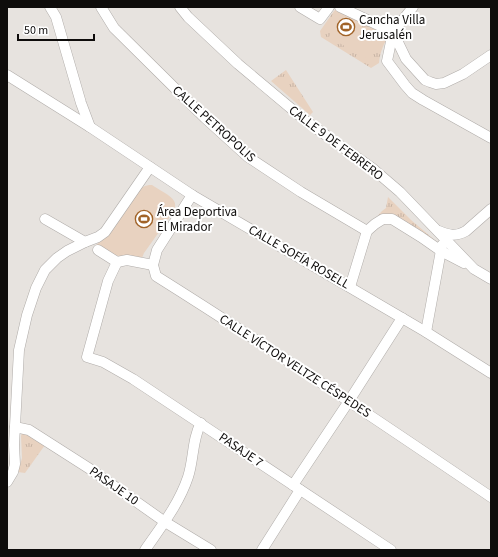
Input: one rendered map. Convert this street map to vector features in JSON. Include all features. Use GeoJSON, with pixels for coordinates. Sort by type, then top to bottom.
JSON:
{"type":"FeatureCollection","features":[{"type":"Feature","properties":{"kind":"street"},"geometry":{"type":"LineString","coordinates":[[50,7],[56,17],[81,103],[90,127]]}},
{"type":"Feature","properties":{"kind":"street","name":"CALLE PETROPOLIS"},"geometry":{"type":"LineString","coordinates":[[101,7],[114,28],[205,118],[248,157],[301,192],[367,231]]}},
{"type":"Feature","properties":{"kind":"street","name":"CALLE 9 DE FEBRERO"},"geometry":{"type":"LineString","coordinates":[[180,7],[188,17],[238,64],[306,121],[372,168],[400,192],[474,269],[491,279]]}},
{"type":"Feature","properties":{"kind":"street"},"geometry":{"type":"LineString","coordinates":[[300,7],[320,19],[329,7]]}},
{"type":"Feature","properties":{"kind":"street"},"geometry":{"type":"LineString","coordinates":[[340,7],[393,32],[406,59],[425,80],[436,84],[444,83],[463,74],[491,55]]}},
{"type":"Feature","properties":{"kind":"street"},"geometry":{"type":"LineString","coordinates":[[413,7],[393,32],[387,61],[405,86],[412,93],[491,138]]}},
{"type":"Feature","properties":{"kind":"street","name":"CALLE SOFÍA ROSELL"},"geometry":{"type":"LineString","coordinates":[[8,78],[90,127],[192,195],[426,332],[491,373]]}},
{"type":"Feature","properties":{"kind":"street"},"geometry":{"type":"LineString","coordinates":[[7,482],[15,464],[11,447],[15,427],[19,350],[27,315],[36,288],[45,270],[57,258],[67,251],[98,237],[105,232],[150,167]]}},
{"type":"Feature","properties":{"kind":"street"},"geometry":{"type":"LineString","coordinates":[[98,250],[117,262],[127,260],[153,265],[157,250],[192,195]]}},
{"type":"Feature","properties":{"kind":"street"},"geometry":{"type":"LineString","coordinates":[[436,230],[453,235],[461,234],[491,209]]}},
{"type":"Feature","properties":{"kind":"street"},"geometry":{"type":"LineString","coordinates":[[45,219],[85,242]]}},
{"type":"Feature","properties":{"kind":"street"},"geometry":{"type":"LineString","coordinates":[[350,287],[367,231],[383,219],[392,219],[422,237],[441,251],[474,269]]}},
{"type":"Feature","properties":{"kind":"street"},"geometry":{"type":"LineString","coordinates":[[426,332],[444,238]]}},
{"type":"Feature","properties":{"kind":"street","name":"PASAJE 7"},"geometry":{"type":"LineString","coordinates":[[117,262],[108,281],[87,357],[115,368],[201,423],[391,550]]}},
{"type":"Feature","properties":{"kind":"street","name":"CALLE VÍCTOR VELTZE CÉSPEDES"},"geometry":{"type":"LineString","coordinates":[[153,265],[156,276],[349,401],[491,497]]}},
{"type":"Feature","properties":{"kind":"street"},"geometry":{"type":"LineString","coordinates":[[262,550],[297,487],[349,401],[402,318]]}},
{"type":"Feature","properties":{"kind":"street"},"geometry":{"type":"LineString","coordinates":[[145,550],[165,522],[180,496],[189,476],[197,430],[201,423]]}},
{"type":"Feature","properties":{"kind":"street","name":"PASAJE 10"},"geometry":{"type":"LineString","coordinates":[[15,427],[29,430],[90,469],[165,522],[211,550]]}},
{"type":"Feature","properties":{"kind":"green space"},"geometry":{"type":"Polygon","coordinates":[[[337,9],[346,12],[366,25],[385,34],[387,39],[379,63],[371,68],[321,37],[320,31],[337,9]]]}},
{"type":"Feature","properties":{"kind":"green space","name":"Cancha Villa Jerusalén"},"geometry":{"type":"Polygon","coordinates":[[[340,16],[376,38],[365,58],[329,37],[340,16]]]}},
{"type":"Feature","properties":{"kind":"green space"},"geometry":{"type":"Polygon","coordinates":[[[286,70],[313,112],[310,115],[271,81],[286,70]]]}},
{"type":"Feature","properties":{"kind":"green space","name":"Área Deportiva El Mirador"},"geometry":{"type":"Polygon","coordinates":[[[152,185],[170,197],[174,201],[175,206],[174,211],[142,258],[112,255],[96,245],[108,235],[141,188],[152,185]]]}},
{"type":"Feature","properties":{"kind":"green space"},"geometry":{"type":"Polygon","coordinates":[[[388,197],[411,220],[437,242],[409,225],[374,220],[386,208],[388,197]]]}},
{"type":"Feature","properties":{"kind":"green space"},"geometry":{"type":"Polygon","coordinates":[[[24,432],[45,445],[25,473],[18,472],[22,458],[21,436],[24,432]]]}},
{"type":"Feature","properties":{"kind":"place","name":"Cancha Villa Jerusalén"},"geometry":{"type":"Point","coordinates":[346,27]}},
{"type":"Feature","properties":{"kind":"place","name":"Área Deportiva El Mirador"},"geometry":{"type":"Point","coordinates":[144,219]}}]}
